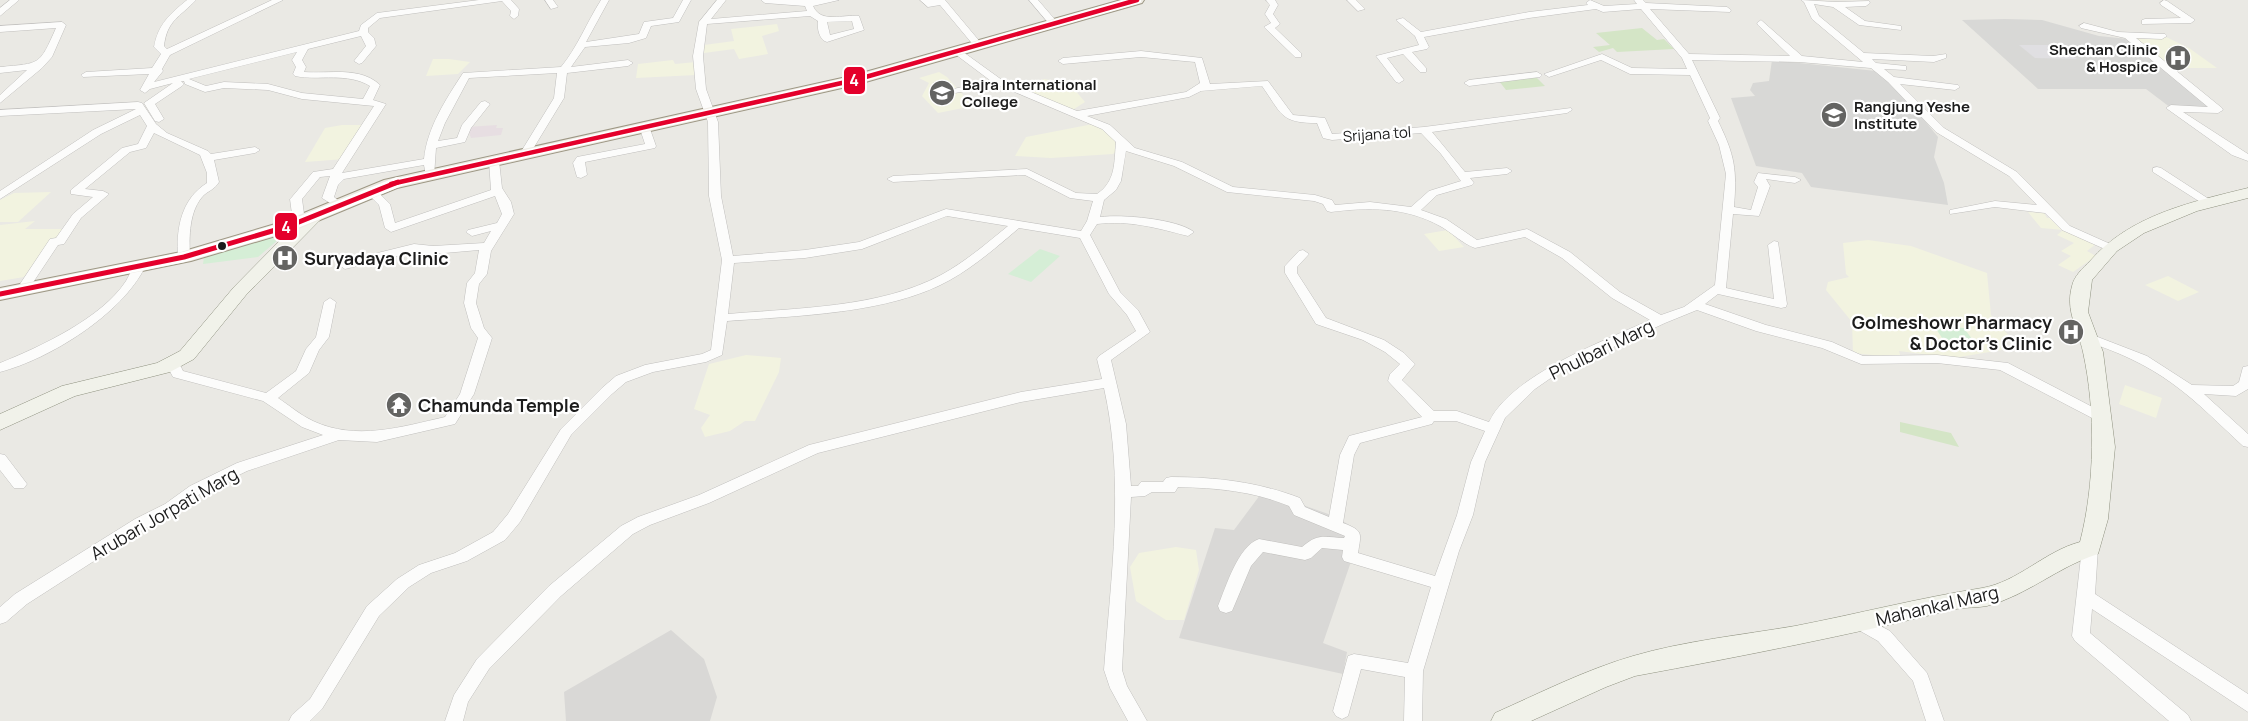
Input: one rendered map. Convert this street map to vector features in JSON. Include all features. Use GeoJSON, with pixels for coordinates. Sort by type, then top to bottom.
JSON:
{"type":"FeatureCollection","features":[{"type":"Feature","properties":{"kind":"main road"},"geometry":{"type":"LineString","coordinates":[[0,294],[184,257],[290,226],[429,168],[524,155],[709,115],[855,80],[1137,0]]}},
{"type":"Feature","properties":{"kind":"main road"},"geometry":{"type":"LineString","coordinates":[[2090,548],[2097,519],[2104,447],[2090,338],[2079,312],[2080,288],[2084,279],[2110,247],[2138,229],[2176,212],[2248,194]]}},
{"type":"Feature","properties":{"kind":"main road"},"geometry":{"type":"LineString","coordinates":[[0,423],[69,391],[173,364],[197,347],[240,291],[315,215]]}},
{"type":"Feature","properties":{"kind":"main road","name":"Mahankal Marg"},"geometry":{"type":"LineString","coordinates":[[1504,721],[1597,679],[1635,666],[1861,623],[1960,599],[1985,597],[2022,583],[2074,552],[2090,548]]}},
{"type":"Feature","properties":{"kind":"street"},"geometry":{"type":"LineString","coordinates":[[0,13],[15,0]]}},
{"type":"Feature","properties":{"kind":"street"},"geometry":{"type":"LineString","coordinates":[[166,53],[159,47],[165,25],[192,0]]}},
{"type":"Feature","properties":{"kind":"street"},"geometry":{"type":"LineString","coordinates":[[1,196],[97,132],[140,107],[147,87],[166,53],[279,0]]}},
{"type":"Feature","properties":{"kind":"street"},"geometry":{"type":"LineString","coordinates":[[363,33],[364,27],[377,16],[499,0]]}},
{"type":"Feature","properties":{"kind":"street"},"geometry":{"type":"LineString","coordinates":[[506,0],[516,11],[514,16]]}},
{"type":"Feature","properties":{"kind":"street"},"geometry":{"type":"LineString","coordinates":[[524,155],[559,98],[560,77],[579,51],[605,0]]}},
{"type":"Feature","properties":{"kind":"street"},"geometry":{"type":"LineString","coordinates":[[581,45],[629,40],[643,36],[647,24],[676,20],[687,0]]}},
{"type":"Feature","properties":{"kind":"street"},"geometry":{"type":"LineString","coordinates":[[298,721],[316,704],[373,611],[403,583],[425,569],[460,557],[499,536],[514,518],[575,422],[621,379],[650,368],[712,356],[717,352],[728,260],[715,196],[713,122],[701,89],[698,56],[703,22],[722,0]]}},
{"type":"Feature","properties":{"kind":"street"},"geometry":{"type":"LineString","coordinates":[[765,0],[810,9],[823,20]]}},
{"type":"Feature","properties":{"kind":"street"},"geometry":{"type":"LineString","coordinates":[[703,22],[810,9],[835,0]]}},
{"type":"Feature","properties":{"kind":"street"},"geometry":{"type":"LineString","coordinates":[[924,0],[928,4],[942,2],[978,45]]}},
{"type":"Feature","properties":{"kind":"street"},"geometry":{"type":"LineString","coordinates":[[1034,0],[1054,24]]}},
{"type":"Feature","properties":{"kind":"street"},"geometry":{"type":"LineString","coordinates":[[1270,0],[1274,5],[1269,14],[1276,24],[1269,27],[1298,55]]}},
{"type":"Feature","properties":{"kind":"street"},"geometry":{"type":"LineString","coordinates":[[1351,0],[1361,9]]}},
{"type":"Feature","properties":{"kind":"street"},"geometry":{"type":"LineString","coordinates":[[1581,0],[1595,7]]}},
{"type":"Feature","properties":{"kind":"street"},"geometry":{"type":"LineString","coordinates":[[1806,1],[1836,5],[1865,1]]}},
{"type":"Feature","properties":{"kind":"street"},"geometry":{"type":"LineString","coordinates":[[1806,1],[1815,17],[1891,80],[1940,130],[2013,174],[2066,228],[2110,247]]}},
{"type":"Feature","properties":{"kind":"street"},"geometry":{"type":"LineString","coordinates":[[1639,3],[1686,57],[1715,118],[1713,121],[1724,145],[1731,174],[1721,286],[1717,290]]}},
{"type":"Feature","properties":{"kind":"street"},"geometry":{"type":"LineString","coordinates":[[1419,35],[1529,15],[1639,3],[1727,10]]}},
{"type":"Feature","properties":{"kind":"street"},"geometry":{"type":"LineString","coordinates":[[2084,26],[2099,32],[2128,36],[2162,36],[2145,22],[2192,20],[2164,3]]}},
{"type":"Feature","properties":{"kind":"street"},"geometry":{"type":"LineString","coordinates":[[1836,5],[1862,23],[1898,28]]}},
{"type":"Feature","properties":{"kind":"street"},"geometry":{"type":"LineString","coordinates":[[1399,81],[1381,56],[1424,47],[1419,35],[1400,20]]}},
{"type":"Feature","properties":{"kind":"street"},"geometry":{"type":"LineString","coordinates":[[1761,23],[1799,59]]}},
{"type":"Feature","properties":{"kind":"street"},"geometry":{"type":"LineString","coordinates":[[0,28],[62,26],[49,55],[0,100]]}},
{"type":"Feature","properties":{"kind":"street"},"geometry":{"type":"LineString","coordinates":[[147,87],[363,33]]}},
{"type":"Feature","properties":{"kind":"street"},"geometry":{"type":"LineString","coordinates":[[359,61],[370,46],[369,38],[363,33]]}},
{"type":"Feature","properties":{"kind":"street"},"geometry":{"type":"LineString","coordinates":[[2128,36],[2218,110],[2171,108],[2236,153],[2248,158]]}},
{"type":"Feature","properties":{"kind":"street"},"geometry":{"type":"LineString","coordinates":[[304,49],[297,60],[301,67],[298,74],[344,75],[367,81],[375,86],[367,102]]}},
{"type":"Feature","properties":{"kind":"street"},"geometry":{"type":"LineString","coordinates":[[956,51],[999,82],[1106,127],[1131,150],[1178,164],[1231,190],[1315,198],[1328,202],[1331,209],[1376,203],[1415,209],[1465,235],[1475,244],[1527,233],[1566,255],[1616,295],[1660,320]]}},
{"type":"Feature","properties":{"kind":"street"},"geometry":{"type":"LineString","coordinates":[[1406,51],[1423,70]]}},
{"type":"Feature","properties":{"kind":"street"},"geometry":{"type":"LineString","coordinates":[[1063,61],[1141,54],[1199,60],[1204,84],[1202,88],[1189,94],[1078,115]]}},
{"type":"Feature","properties":{"kind":"street"},"geometry":{"type":"LineString","coordinates":[[1863,56],[1934,59],[1943,56]]}},
{"type":"Feature","properties":{"kind":"street"},"geometry":{"type":"LineString","coordinates":[[1549,74],[1602,57],[1630,71],[1693,72]]}},
{"type":"Feature","properties":{"kind":"street"},"geometry":{"type":"LineString","coordinates":[[1686,57],[1799,59],[1903,68]]}},
{"type":"Feature","properties":{"kind":"street"},"geometry":{"type":"LineString","coordinates":[[290,226],[298,214],[296,199],[317,174],[335,178],[338,182],[339,177],[429,168],[432,145],[438,126],[466,75],[628,63]]}},
{"type":"Feature","properties":{"kind":"street"},"geometry":{"type":"LineString","coordinates":[[22,290],[54,242],[60,241],[77,216],[103,194],[75,192],[126,150],[142,146],[155,123],[150,101],[169,88],[231,72],[235,70],[235,64]]}},
{"type":"Feature","properties":{"kind":"street"},"geometry":{"type":"LineString","coordinates":[[0,70],[39,66]]}},
{"type":"Feature","properties":{"kind":"street"},"geometry":{"type":"LineString","coordinates":[[86,75],[158,71]]}},
{"type":"Feature","properties":{"kind":"street"},"geometry":{"type":"LineString","coordinates":[[1469,83],[1537,75]]}},
{"type":"Feature","properties":{"kind":"street"},"geometry":{"type":"LineString","coordinates":[[1891,80],[1955,87]]}},
{"type":"Feature","properties":{"kind":"street"},"geometry":{"type":"LineString","coordinates":[[188,82],[205,89],[224,85],[268,87],[302,96],[381,104],[335,178],[328,198],[338,205]]}},
{"type":"Feature","properties":{"kind":"street"},"geometry":{"type":"LineString","coordinates":[[943,94],[999,82]]}},
{"type":"Feature","properties":{"kind":"street","name":"Srijana tol"},"geometry":{"type":"LineString","coordinates":[[1202,88],[1265,84],[1289,117],[1298,120],[1321,120],[1327,136],[1424,130],[1464,176]]}},
{"type":"Feature","properties":{"kind":"street"},"geometry":{"type":"LineString","coordinates":[[432,145],[461,140],[466,127],[485,104]]}},
{"type":"Feature","properties":{"kind":"street"},"geometry":{"type":"LineString","coordinates":[[0,113],[140,107],[163,135],[204,153],[209,158],[214,181],[212,186],[199,194],[188,211],[185,224],[184,257]]}},
{"type":"Feature","properties":{"kind":"street"},"geometry":{"type":"LineString","coordinates":[[1424,130],[1567,110]]}},
{"type":"Feature","properties":{"kind":"street"},"geometry":{"type":"LineString","coordinates":[[578,163],[581,159],[651,146],[645,129]]}},
{"type":"Feature","properties":{"kind":"street"},"geometry":{"type":"LineString","coordinates":[[893,179],[1026,172],[1074,196],[1099,198],[1108,193],[1119,180],[1121,142]]}},
{"type":"Feature","properties":{"kind":"street"},"geometry":{"type":"LineString","coordinates":[[567,144],[578,163],[581,175]]}},
{"type":"Feature","properties":{"kind":"street"},"geometry":{"type":"LineString","coordinates":[[209,158],[255,150]]}},
{"type":"Feature","properties":{"kind":"street","name":"Arubari Jorpati Marg"},"geometry":{"type":"LineString","coordinates":[[0,617],[21,599],[195,490],[242,467],[338,435],[377,437],[450,421],[456,416],[474,375],[485,338],[478,328],[470,303],[473,283],[481,274],[488,246],[508,214],[505,202],[485,161]]}},
{"type":"Feature","properties":{"kind":"street"},"geometry":{"type":"LineString","coordinates":[[2157,170],[2209,203]]}},
{"type":"Feature","properties":{"kind":"street"},"geometry":{"type":"LineString","coordinates":[[1415,209],[1433,193],[1467,185],[1464,176],[1507,171]]}},
{"type":"Feature","properties":{"kind":"street"},"geometry":{"type":"LineString","coordinates":[[1729,210],[1755,214],[1764,186],[1760,182],[1762,175],[1795,180]]}},
{"type":"Feature","properties":{"kind":"street"},"geometry":{"type":"LineString","coordinates":[[371,191],[384,204],[391,228],[498,191]]}},
{"type":"Feature","properties":{"kind":"street"},"geometry":{"type":"LineString","coordinates":[[1084,235],[1093,221],[1099,198]]}},
{"type":"Feature","properties":{"kind":"street"},"geometry":{"type":"LineString","coordinates":[[1954,212],[1995,204],[2048,210]]}},
{"type":"Feature","properties":{"kind":"street"},"geometry":{"type":"LineString","coordinates":[[728,260],[805,254],[861,245],[946,212],[1017,222],[1084,235]]}},
{"type":"Feature","properties":{"kind":"street"},"geometry":{"type":"LineString","coordinates":[[1093,221],[1109,218],[1142,220],[1188,232]]}},
{"type":"Feature","properties":{"kind":"street"},"geometry":{"type":"LineString","coordinates":[[721,318],[880,300],[939,282],[995,243],[1017,222]]}},
{"type":"Feature","properties":{"kind":"street"},"geometry":{"type":"LineString","coordinates":[[472,232],[499,226]]}},
{"type":"Feature","properties":{"kind":"street"},"geometry":{"type":"LineString","coordinates":[[1084,235],[1114,294],[1133,313],[1143,332],[1104,359],[1119,424],[1124,492],[1113,670],[1119,688],[1138,721]]}},
{"type":"Feature","properties":{"kind":"street"},"geometry":{"type":"LineString","coordinates":[[1717,290],[1781,304],[1774,245]]}},
{"type":"Feature","properties":{"kind":"street"},"geometry":{"type":"LineString","coordinates":[[345,265],[414,248],[433,250],[488,246]]}},
{"type":"Feature","properties":{"kind":"street"},"geometry":{"type":"LineString","coordinates":[[1303,254],[1291,266],[1291,273],[1321,321],[1341,326],[1400,354],[1408,364],[1395,376],[1395,381],[1430,416],[1456,416],[1491,428]]}},
{"type":"Feature","properties":{"kind":"street"},"geometry":{"type":"LineString","coordinates":[[0,368],[48,347],[103,313],[139,267]]}},
{"type":"Feature","properties":{"kind":"street","name":"Phulbari Marg"},"geometry":{"type":"LineString","coordinates":[[1413,721],[1414,671],[1491,428],[1499,416],[1530,386],[1553,370],[1660,320],[1697,306],[1717,290]]}},
{"type":"Feature","properties":{"kind":"street"},"geometry":{"type":"LineString","coordinates":[[268,398],[302,373],[313,349],[322,337],[330,302]]}},
{"type":"Feature","properties":{"kind":"street"},"geometry":{"type":"LineString","coordinates":[[1697,306],[1752,326],[1827,345],[1861,360],[1937,359],[2003,366],[2099,417]]}},
{"type":"Feature","properties":{"kind":"street"},"geometry":{"type":"LineString","coordinates":[[2090,338],[2131,354],[2189,389],[2248,442]]}},
{"type":"Feature","properties":{"kind":"street"},"geometry":{"type":"LineString","coordinates":[[173,364],[178,374],[268,398],[307,424],[338,435]]}},
{"type":"Feature","properties":{"kind":"street"},"geometry":{"type":"LineString","coordinates":[[2189,389],[2236,391],[2245,384],[2248,370]]}},
{"type":"Feature","properties":{"kind":"street"},"geometry":{"type":"LineString","coordinates":[[454,721],[460,700],[483,664],[555,591],[627,530],[644,521],[704,499],[814,449],[1021,397],[1110,382]]}},
{"type":"Feature","properties":{"kind":"street"},"geometry":{"type":"LineString","coordinates":[[1335,526],[1347,455],[1354,439],[1426,421],[1430,416]]}},
{"type":"Feature","properties":{"kind":"street"},"geometry":{"type":"LineString","coordinates":[[0,459],[19,484]]}},
{"type":"Feature","properties":{"kind":"street"},"geometry":{"type":"LineString","coordinates":[[1124,492],[1145,491],[1146,486],[1170,488],[1171,482],[1235,483],[1270,491],[1295,502],[1299,511],[1353,533],[1350,557],[1441,584]]}},
{"type":"Feature","properties":{"kind":"street"},"geometry":{"type":"LineString","coordinates":[[1226,606],[1244,563],[1259,545],[1305,554],[1319,542],[1353,544]]}},
{"type":"Feature","properties":{"kind":"street"},"geometry":{"type":"LineString","coordinates":[[2090,548],[2091,567],[2084,595],[2081,636],[2182,721]]}},
{"type":"Feature","properties":{"kind":"street"},"geometry":{"type":"LineString","coordinates":[[2084,595],[2248,704]]}},
{"type":"Feature","properties":{"kind":"street"},"geometry":{"type":"LineString","coordinates":[[1861,623],[1884,636],[1921,678],[1935,721]]}},
{"type":"Feature","properties":{"kind":"street"},"geometry":{"type":"LineString","coordinates":[[1342,711],[1354,660],[1414,671]]}},
{"type":"Feature","properties":{"kind":"shaded area"},"geometry":{"type":"Polygon","coordinates":[[[1962,20],[2042,20],[2099,36],[2128,39],[2214,110],[2171,108],[2146,89],[2038,89],[1962,20]]]}},
{"type":"Feature","properties":{"kind":"shaded area"},"geometry":{"type":"Polygon","coordinates":[[[777,24],[779,31],[762,36],[768,54],[739,59],[734,49],[704,53],[704,45],[734,41],[731,29],[777,24]]]}},
{"type":"Feature","properties":{"kind":"shaded area","name":"Shechan Clinic & Hospice"},"geometry":{"type":"Polygon","coordinates":[[[2129,36],[2164,36],[2189,48],[2217,68],[2167,68],[2129,36]]]}},
{"type":"Feature","properties":{"kind":"shaded area"},"geometry":{"type":"Polygon","coordinates":[[[2019,45],[2060,45],[2077,59],[2035,58],[2019,45]]]}},
{"type":"Feature","properties":{"kind":"shaded area"},"geometry":{"type":"Polygon","coordinates":[[[433,59],[470,62],[458,74],[426,76],[433,59]]]}},
{"type":"Feature","properties":{"kind":"shaded area"},"geometry":{"type":"Polygon","coordinates":[[[673,60],[675,64],[696,62],[696,75],[636,78],[638,64],[673,60]]]}},
{"type":"Feature","properties":{"kind":"shaded area"},"geometry":{"type":"Polygon","coordinates":[[[1772,60],[1876,71],[1903,94],[1938,137],[1934,157],[1944,183],[1948,205],[1811,187],[1802,173],[1756,166],[1731,98],[1755,96],[1750,90],[1753,83],[1769,81],[1772,60]]]}},
{"type":"Feature","properties":{"kind":"shaded area","name":"Bajra International College"},"geometry":{"type":"Polygon","coordinates":[[[939,72],[947,77],[973,106],[938,113],[922,96],[929,83],[919,78],[939,72]]]}},
{"type":"Feature","properties":{"kind":"shaded area"},"geometry":{"type":"Polygon","coordinates":[[[1044,79],[1069,83],[1085,102],[1071,111],[1022,89],[1044,79]]]}},
{"type":"Feature","properties":{"kind":"shaded area"},"geometry":{"type":"Polygon","coordinates":[[[1093,124],[1111,135],[1119,149],[1113,154],[1051,158],[1015,156],[1026,137],[1093,124]]]}},
{"type":"Feature","properties":{"kind":"shaded area"},"geometry":{"type":"Polygon","coordinates":[[[342,125],[368,125],[345,159],[305,162],[325,128],[342,125]]]}},
{"type":"Feature","properties":{"kind":"shaded area"},"geometry":{"type":"Polygon","coordinates":[[[497,125],[496,128],[503,128],[501,135],[471,138],[467,127],[497,125]]]}},
{"type":"Feature","properties":{"kind":"shaded area"},"geometry":{"type":"Polygon","coordinates":[[[51,192],[18,222],[0,222],[0,200],[14,193],[51,192]]]}},
{"type":"Feature","properties":{"kind":"shaded area"},"geometry":{"type":"Polygon","coordinates":[[[2028,212],[2044,213],[2047,218],[2054,218],[2096,244],[2087,251],[2096,256],[2073,272],[2058,265],[2071,256],[2061,251],[2074,243],[2057,235],[2063,230],[2041,228],[2028,212]]]}},
{"type":"Feature","properties":{"kind":"shaded area"},"geometry":{"type":"Polygon","coordinates":[[[35,221],[25,229],[69,229],[62,238],[49,242],[24,277],[0,281],[0,225],[35,221]]]}},
{"type":"Feature","properties":{"kind":"shaded area"},"geometry":{"type":"Polygon","coordinates":[[[1448,230],[1464,247],[1439,251],[1424,234],[1448,230]]]}},
{"type":"Feature","properties":{"kind":"shaded area"},"geometry":{"type":"Polygon","coordinates":[[[273,235],[279,239],[258,257],[203,264],[204,257],[273,235]]]}},
{"type":"Feature","properties":{"kind":"shaded area"},"geometry":{"type":"Polygon","coordinates":[[[1868,240],[1911,246],[1987,273],[1991,315],[2010,337],[2002,350],[1953,358],[1899,351],[1901,358],[1853,353],[1852,322],[1826,290],[1828,282],[1849,277],[1846,274],[1843,243],[1868,240]]]}},
{"type":"Feature","properties":{"kind":"shaded area"},"geometry":{"type":"Polygon","coordinates":[[[1040,249],[1060,256],[1031,282],[1008,274],[1040,249]]]}},
{"type":"Feature","properties":{"kind":"shaded area"},"geometry":{"type":"Polygon","coordinates":[[[2168,276],[2199,292],[2178,301],[2145,285],[2168,276]]]}},
{"type":"Feature","properties":{"kind":"shaded area"},"geometry":{"type":"Polygon","coordinates":[[[1934,326],[1964,328],[1980,350],[1949,348],[1934,326]]]}},
{"type":"Feature","properties":{"kind":"shaded area"},"geometry":{"type":"Polygon","coordinates":[[[746,355],[781,358],[779,372],[755,421],[745,421],[730,431],[705,437],[701,428],[710,415],[694,409],[709,364],[746,355]]]}},
{"type":"Feature","properties":{"kind":"shaded area"},"geometry":{"type":"Polygon","coordinates":[[[2125,385],[2162,398],[2156,418],[2119,404],[2125,385]]]}},
{"type":"Feature","properties":{"kind":"shaded area"},"geometry":{"type":"Polygon","coordinates":[[[1263,491],[1334,516],[1356,529],[1355,550],[1323,643],[1347,652],[1343,674],[1179,638],[1215,528],[1234,530],[1263,491]]]}},
{"type":"Feature","properties":{"kind":"shaded area"},"geometry":{"type":"Polygon","coordinates":[[[1176,547],[1196,550],[1199,570],[1184,620],[1166,620],[1136,601],[1130,567],[1139,553],[1176,547]]]}},
{"type":"Feature","properties":{"kind":"shaded area"},"geometry":{"type":"Polygon","coordinates":[[[671,630],[704,659],[717,697],[710,721],[566,721],[564,692],[671,630]]]}},
{"type":"Feature","properties":{"kind":"green space"},"geometry":{"type":"Polygon","coordinates":[[[1642,28],[1657,40],[1664,39],[1674,49],[1617,52],[1613,48],[1599,52],[1593,47],[1610,45],[1596,33],[1642,28]]]}},
{"type":"Feature","properties":{"kind":"green space"},"geometry":{"type":"Polygon","coordinates":[[[1536,77],[1545,86],[1506,90],[1499,81],[1536,77]]]}},
{"type":"Feature","properties":{"kind":"green space"},"geometry":{"type":"Polygon","coordinates":[[[1900,422],[1951,433],[1959,447],[1900,432],[1900,422]]]}},
{"type":"Feature","properties":{"kind":"transit line","name":"4"},"geometry":{"type":"LineString","coordinates":[[0,294],[184,257],[289,226],[391,184],[855,80],[1137,0]]}},
{"type":"Feature","properties":{"kind":"place","name":"Shechan Clinic & Hospice"},"geometry":{"type":"Point","coordinates":[2178,58]}},
{"type":"Feature","properties":{"kind":"place","name":"Bajra International College"},"geometry":{"type":"Point","coordinates":[942,93]}},
{"type":"Feature","properties":{"kind":"place","name":"Rangjung Yeshe Institute"},"geometry":{"type":"Point","coordinates":[1834,115]}},
{"type":"Feature","properties":{"kind":"place","name":"Suryadaya Clinic"},"geometry":{"type":"Point","coordinates":[285,258]}},
{"type":"Feature","properties":{"kind":"place","name":"Golmeshowr Pharmacy & Doctor's Clinic"},"geometry":{"type":"Point","coordinates":[2071,332]}},
{"type":"Feature","properties":{"kind":"place","name":"Chamunda Temple"},"geometry":{"type":"Point","coordinates":[399,405]}}]}
